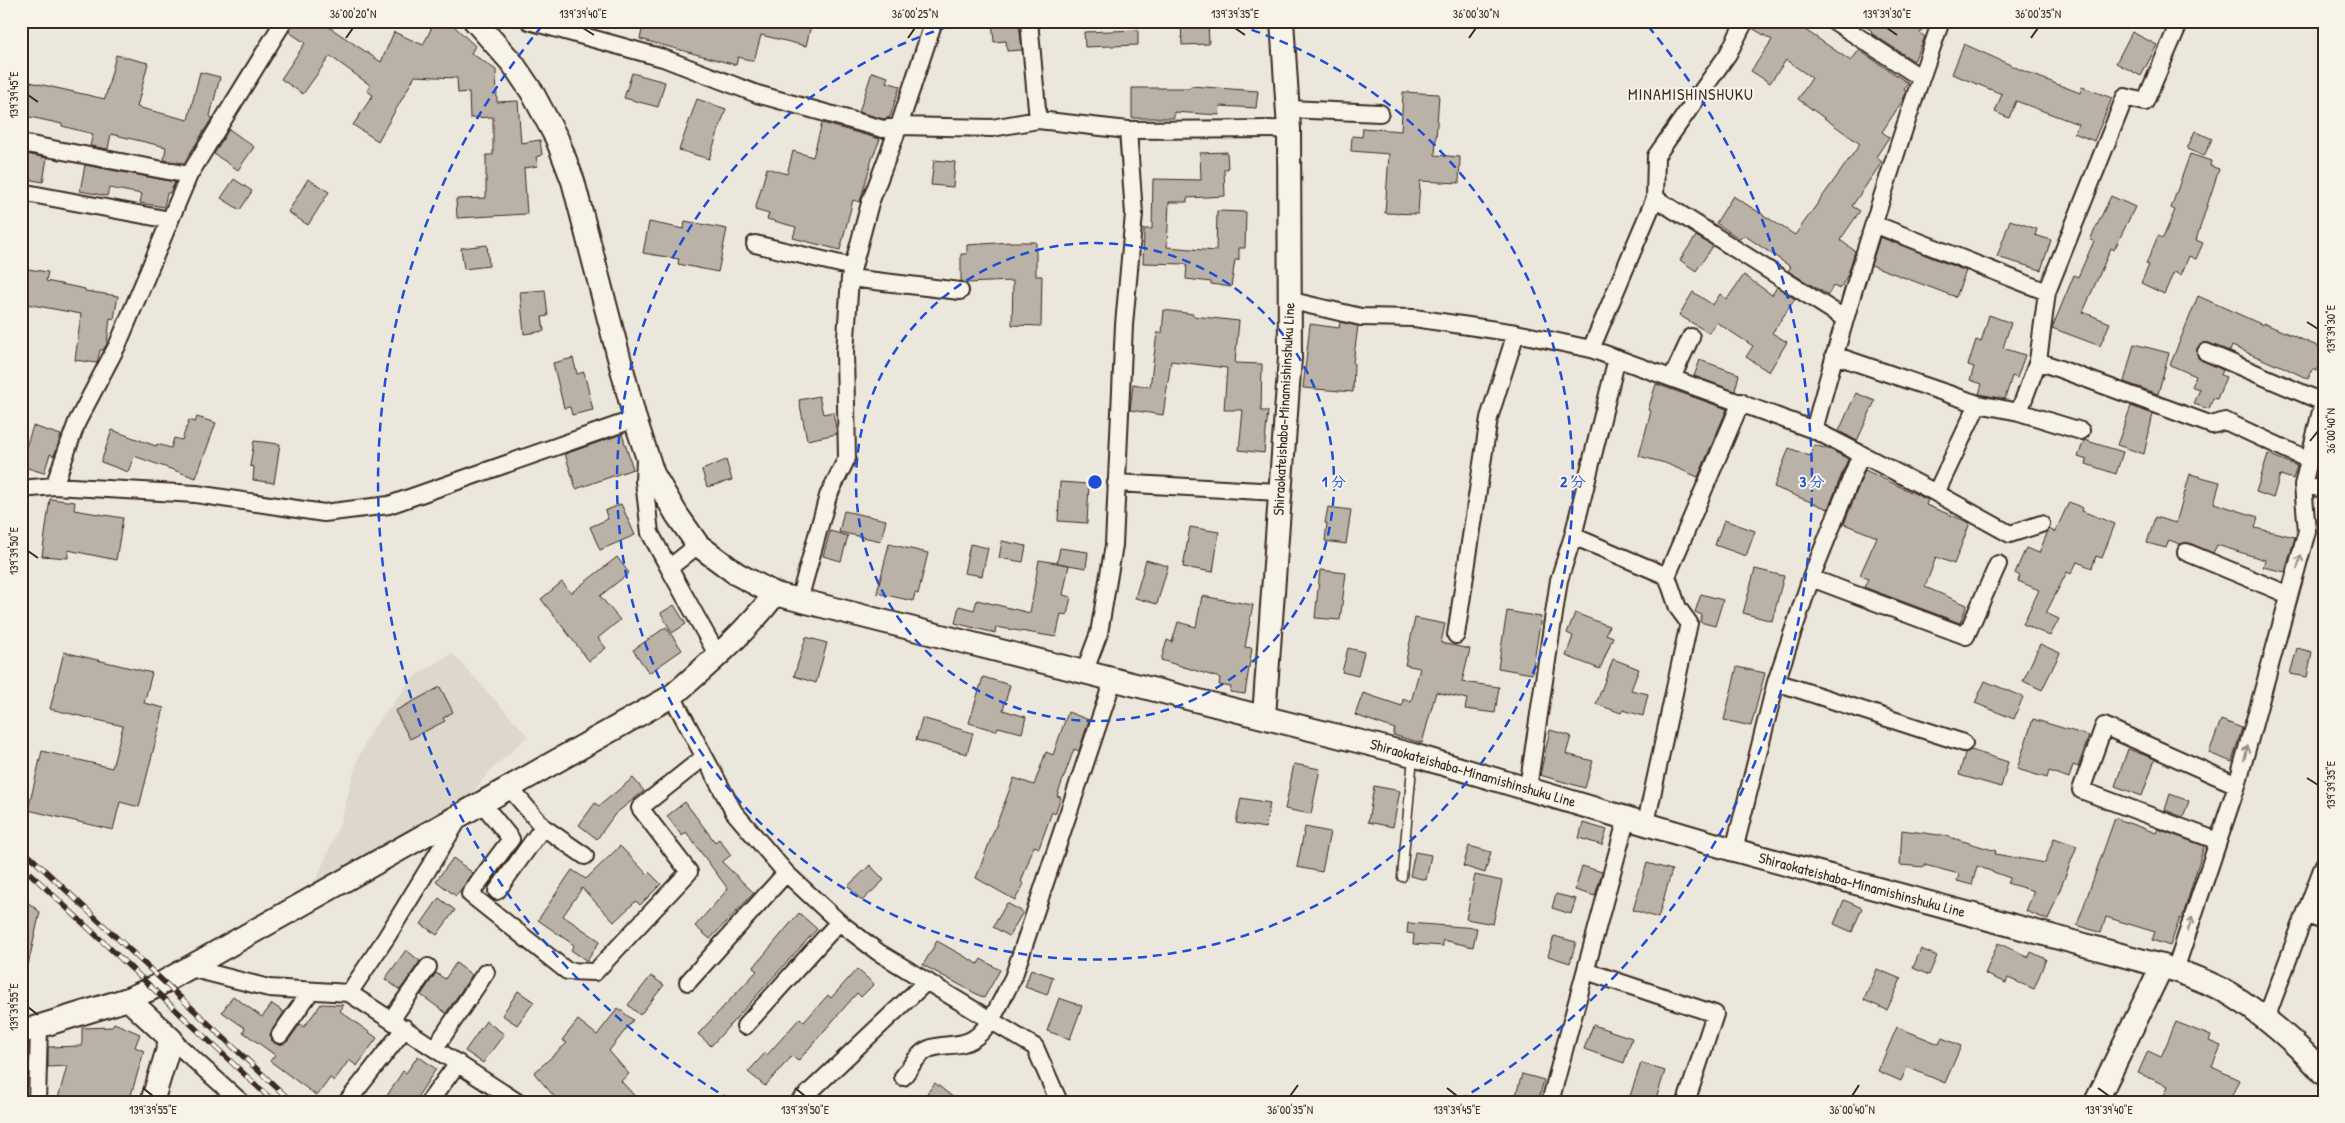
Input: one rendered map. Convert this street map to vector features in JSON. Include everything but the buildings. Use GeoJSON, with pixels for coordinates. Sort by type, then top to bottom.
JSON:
{"type":"FeatureCollection","features":[{"type":"Feature","properties":{"kind":"street"},"geometry":{"type":"LineString","coordinates":[[54,486],[77,422],[118,344],[189,175],[284,21]]}},
{"type":"Feature","properties":{"kind":"street"},"geometry":{"type":"LineString","coordinates":[[475,21],[518,71],[532,92],[557,139],[573,181],[645,452],[653,474],[677,515],[698,545],[737,574],[775,594],[1084,673],[1264,716]]}},
{"type":"Feature","properties":{"kind":"street"},"geometry":{"type":"LineString","coordinates":[[529,21],[663,58],[757,94],[883,129],[899,126],[992,128],[1038,120],[1128,130],[1380,113]]}},
{"type":"Feature","properties":{"kind":"street"},"geometry":{"type":"LineString","coordinates":[[799,600],[828,496],[847,458],[845,352],[852,272],[870,203],[899,126],[934,21]]}},
{"type":"Feature","properties":{"kind":"street"},"geometry":{"type":"LineString","coordinates":[[1029,21],[1038,120]]}},
{"type":"Feature","properties":{"kind":"street","name":"Shiraokateishaba-Minamishinshuku Line"},"geometry":{"type":"LineString","coordinates":[[1282,21],[1289,119],[1292,301],[1290,358],[1264,716],[1413,754],[1734,850],[2168,968],[2228,993],[2246,1004],[2324,1074]]}},
{"type":"Feature","properties":{"kind":"street"},"geometry":{"type":"LineString","coordinates":[[1591,349],[1655,198],[1656,156],[1728,54],[1745,21]]}},
{"type":"Feature","properties":{"kind":"street"},"geometry":{"type":"LineString","coordinates":[[1834,21],[1921,78]]}},
{"type":"Feature","properties":{"kind":"street"},"geometry":{"type":"LineString","coordinates":[[1814,430],[1844,318],[1941,21]]}},
{"type":"Feature","properties":{"kind":"street"},"geometry":{"type":"LineString","coordinates":[[2018,412],[2038,361],[2047,292],[2125,97],[2145,102],[2180,21]]}},
{"type":"Feature","properties":{"kind":"street"},"geometry":{"type":"LineString","coordinates":[[1084,673],[1099,633],[1114,545],[1124,325],[1134,214],[1128,130]]}},
{"type":"Feature","properties":{"kind":"street"},"geometry":{"type":"LineString","coordinates":[[21,143],[189,175]]}},
{"type":"Feature","properties":{"kind":"street"},"geometry":{"type":"LineString","coordinates":[[21,192],[170,220]]}},
{"type":"Feature","properties":{"kind":"street"},"geometry":{"type":"LineString","coordinates":[[1655,198],[1844,318]]}},
{"type":"Feature","properties":{"kind":"street"},"geometry":{"type":"LineString","coordinates":[[1874,224],[2047,292]]}},
{"type":"Feature","properties":{"kind":"street"},"geometry":{"type":"LineString","coordinates":[[756,244],[852,272],[960,291]]}},
{"type":"Feature","properties":{"kind":"street"},"geometry":{"type":"LineString","coordinates":[[1292,301],[1361,317],[1414,318],[1516,333],[1591,349],[1814,430],[2010,534],[2042,524]]}},
{"type":"Feature","properties":{"kind":"street"},"geometry":{"type":"LineString","coordinates":[[1456,635],[1489,418],[1516,333]]}},
{"type":"Feature","properties":{"kind":"street"},"geometry":{"type":"LineString","coordinates":[[1672,378],[1692,337]]}},
{"type":"Feature","properties":{"kind":"street"},"geometry":{"type":"LineString","coordinates":[[2096,1102],[2168,968],[2218,841],[2237,785],[2307,531],[2303,485],[2324,401],[2206,352]]}},
{"type":"Feature","properties":{"kind":"street"},"geometry":{"type":"LineString","coordinates":[[1834,355],[1978,404],[2018,412],[2082,431]]}},
{"type":"Feature","properties":{"kind":"street"},"geometry":{"type":"LineString","coordinates":[[1528,788],[1559,580],[1617,358]]}},
{"type":"Feature","properties":{"kind":"street"},"geometry":{"type":"LineString","coordinates":[[2038,361],[2212,425],[2225,422],[2309,460]]}},
{"type":"Feature","properties":{"kind":"street"},"geometry":{"type":"LineString","coordinates":[[1550,1102],[1586,971],[1636,820],[1689,623],[1678,608],[1667,576],[1741,402]]}},
{"type":"Feature","properties":{"kind":"street"},"geometry":{"type":"LineString","coordinates":[[1936,494],[1978,404]]}},
{"type":"Feature","properties":{"kind":"street"},"geometry":{"type":"LineString","coordinates":[[21,489],[54,486],[196,494],[324,513],[389,505],[635,419]]}},
{"type":"Feature","properties":{"kind":"street"},"geometry":{"type":"LineString","coordinates":[[645,452],[644,481],[650,533],[718,656]]}},
{"type":"Feature","properties":{"kind":"street"},"geometry":{"type":"LineString","coordinates":[[1734,850],[1776,682],[1812,578],[1861,454]]}},
{"type":"Feature","properties":{"kind":"street"},"geometry":{"type":"LineString","coordinates":[[1116,483],[1280,492]]}},
{"type":"Feature","properties":{"kind":"street"},"geometry":{"type":"LineString","coordinates":[[2303,485],[2324,489]]}},
{"type":"Feature","properties":{"kind":"street"},"geometry":{"type":"LineString","coordinates":[[1572,536],[1667,576]]}},
{"type":"Feature","properties":{"kind":"street"},"geometry":{"type":"LineString","coordinates":[[669,568],[698,545]]}},
{"type":"Feature","properties":{"kind":"street"},"geometry":{"type":"LineString","coordinates":[[2186,552],[2289,595]]}},
{"type":"Feature","properties":{"kind":"street"},"geometry":{"type":"LineString","coordinates":[[1812,578],[1966,636],[1998,564]]}},
{"type":"Feature","properties":{"kind":"street"},"geometry":{"type":"LineString","coordinates":[[37,1102],[30,1029],[128,999],[190,968],[672,696],[718,656],[756,618],[775,594]]}},
{"type":"Feature","properties":{"kind":"street"},"geometry":{"type":"LineString","coordinates":[[903,1077],[922,1053],[929,1049],[956,1046],[974,1038],[992,1018],[1013,978],[1114,680]]}},
{"type":"Feature","properties":{"kind":"street"},"geometry":{"type":"LineString","coordinates":[[1776,682],[1964,743]]}},
{"type":"Feature","properties":{"kind":"street"},"geometry":{"type":"LineString","coordinates":[[672,696],[734,812],[786,873],[839,922],[878,952],[992,1018],[1036,1047],[1059,1102]]}},
{"type":"Feature","properties":{"kind":"street"},"geometry":{"type":"LineString","coordinates":[[2218,841],[2081,790],[2104,726],[2237,785]]}},
{"type":"Feature","properties":{"kind":"street"},"geometry":{"type":"LineString","coordinates":[[482,802],[512,839],[470,894],[567,971],[595,972],[689,872],[640,808],[704,757]]}},
{"type":"Feature","properties":{"kind":"street"},"geometry":{"type":"LineString","coordinates":[[509,788],[544,827],[585,856]]}},
{"type":"Feature","properties":{"kind":"street"},"geometry":{"type":"LineString","coordinates":[[349,993],[386,938],[461,815]]}},
{"type":"Feature","properties":{"kind":"street"},"geometry":{"type":"LineString","coordinates":[[497,891],[544,827]]}},
{"type":"Feature","properties":{"kind":"street"},"geometry":{"type":"LineString","coordinates":[[2265,1020],[2324,864]]}},
{"type":"Feature","properties":{"kind":"street"},"geometry":{"type":"LineString","coordinates":[[688,982],[786,873]]}},
{"type":"Feature","properties":{"kind":"street"},"geometry":{"type":"LineString","coordinates":[[2306,915],[2324,922]]}},
{"type":"Feature","properties":{"kind":"street"},"geometry":{"type":"LineString","coordinates":[[745,1026],[839,922]]}},
{"type":"Feature","properties":{"kind":"street"},"geometry":{"type":"LineString","coordinates":[[347,1102],[398,1024],[428,967]]}},
{"type":"Feature","properties":{"kind":"street"},"geometry":{"type":"LineString","coordinates":[[190,968],[269,988],[349,993],[436,1048],[511,1100]]}},
{"type":"Feature","properties":{"kind":"street"},"geometry":{"type":"LineString","coordinates":[[1586,971],[1715,1014],[1686,1102]]}},
{"type":"Feature","properties":{"kind":"street"},"geometry":{"type":"LineString","coordinates":[[436,1048],[486,972]]}},
{"type":"Feature","properties":{"kind":"street"},"geometry":{"type":"LineString","coordinates":[[799,1102],[927,981]]}},
{"type":"Feature","properties":{"kind":"street"},"geometry":{"type":"LineString","coordinates":[[280,1035],[311,990]]}},
{"type":"Feature","properties":{"kind":"street"},"geometry":{"type":"LineString","coordinates":[[128,999],[226,1094],[241,1102]]}},
{"type":"Feature","properties":{"kind":"street"},"geometry":{"type":"LineString","coordinates":[[152,1102],[171,1039]]}},
{"type":"Feature","properties":{"kind":"street"},"geometry":{"type":"LineString","coordinates":[[429,1102],[458,1063]]}},
{"type":"Feature","properties":{"kind":"lane"},"geometry":{"type":"LineString","coordinates":[[1402,878],[1413,754]]}},
{"type":"Feature","properties":{"kind":"shaded area"},"geometry":{"type":"Polygon","coordinates":[[[452,653],[528,736],[489,772],[468,799],[315,888],[315,882],[340,824],[357,761],[371,731],[414,677],[452,653]]]}},
{"type":"Feature","properties":{"kind":"railway"},"geometry":{"type":"LineString","coordinates":[[21,848],[292,1102]]}},
{"type":"Feature","properties":{"kind":"railway"},"geometry":{"type":"LineString","coordinates":[[21,865],[274,1102]]}},
{"type":"Feature","properties":{"kind":"district","name":"MINAMISHINSHUKU"},"geometry":{"type":"Point","coordinates":[1691,94]}}]}
